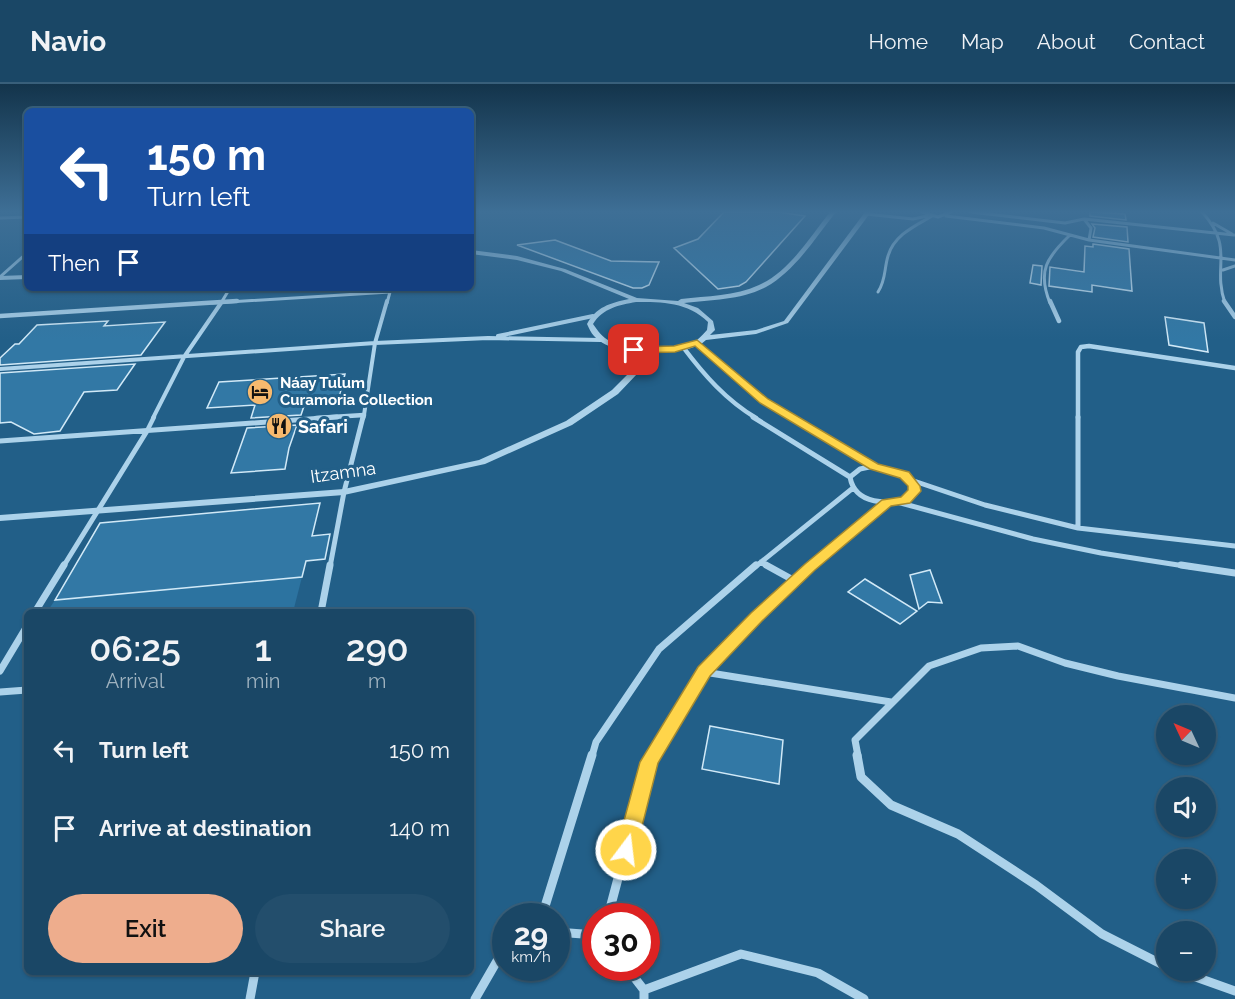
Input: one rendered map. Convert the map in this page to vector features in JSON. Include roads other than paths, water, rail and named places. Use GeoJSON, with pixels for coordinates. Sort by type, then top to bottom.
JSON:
{"type":"FeatureCollection","features":[{"type":"Feature","properties":{"kind":"street"},"geometry":{"type":"LineString","coordinates":[[492,255],[517,258],[563,270],[636,300]]}},
{"type":"Feature","properties":{"kind":"street"},"geometry":{"type":"LineString","coordinates":[[488,338],[593,316],[603,309],[636,300],[676,302],[739,293],[763,286],[779,275],[796,255]]}},
{"type":"Feature","properties":{"kind":"street"},"geometry":{"type":"LineString","coordinates":[[704,338],[752,334],[770,330],[786,322],[836,255]]}},
{"type":"Feature","properties":{"kind":"street"},"geometry":{"type":"LineString","coordinates":[[878,292],[885,281],[888,255]]}},
{"type":"Feature","properties":{"kind":"street"},"geometry":{"type":"LineString","coordinates":[[1050,255],[1042,273],[1046,294],[1059,321]]}},
{"type":"Feature","properties":{"kind":"street"},"geometry":{"type":"LineString","coordinates":[[1198,255],[1235,260]]}},
{"type":"Feature","properties":{"kind":"street"},"geometry":{"type":"LineString","coordinates":[[1223,255],[1221,292],[1235,317]]}},
{"type":"Feature","properties":{"kind":"street"},"geometry":{"type":"LineString","coordinates":[[0,277],[24,256]]}},
{"type":"Feature","properties":{"kind":"street"},"geometry":{"type":"LineString","coordinates":[[1223,270],[1235,266]]}},
{"type":"Feature","properties":{"kind":"street"},"geometry":{"type":"LineString","coordinates":[[0,277],[24,277]]}},
{"type":"Feature","properties":{"kind":"street"},"geometry":{"type":"LineString","coordinates":[[37,609],[147,430],[184,357],[228,291]]}},
{"type":"Feature","properties":{"kind":"street"},"geometry":{"type":"LineString","coordinates":[[0,316],[378,291]]}},
{"type":"Feature","properties":{"kind":"street"},"geometry":{"type":"LineString","coordinates":[[322,609],[344,492],[364,415],[375,343],[391,291]]}},
{"type":"Feature","properties":{"kind":"street"},"geometry":{"type":"LineString","coordinates":[[0,369],[375,343],[488,338],[602,340],[634,350],[655,351],[697,343],[711,330],[711,322],[705,314],[676,302]]}},
{"type":"Feature","properties":{"kind":"street"},"geometry":{"type":"LineString","coordinates":[[593,316],[590,324],[592,332],[602,340]]}},
{"type":"Feature","properties":{"kind":"street"},"geometry":{"type":"LineString","coordinates":[[697,343],[764,401],[874,466],[897,471],[911,480],[985,505],[1078,528],[1235,546]]}},
{"type":"Feature","properties":{"kind":"street"},"geometry":{"type":"LineString","coordinates":[[1078,528],[1078,352],[1081,347],[1089,346],[1235,368]]}},
{"type":"Feature","properties":{"kind":"street"},"geometry":{"type":"LineString","coordinates":[[683,347],[707,379],[739,408],[850,477],[853,488],[867,498],[897,502],[1033,539],[1101,553],[1235,573]]}},
{"type":"Feature","properties":{"kind":"street","name":"Itzamna"},"geometry":{"type":"LineString","coordinates":[[0,518],[344,492],[482,462],[569,423],[615,392],[655,351]]}},
{"type":"Feature","properties":{"kind":"street"},"geometry":{"type":"LineString","coordinates":[[0,441],[364,415]]}},
{"type":"Feature","properties":{"kind":"street"},"geometry":{"type":"LineString","coordinates":[[850,477],[860,469],[874,466]]}},
{"type":"Feature","properties":{"kind":"street"},"geometry":{"type":"LineString","coordinates":[[897,502],[911,496],[914,491],[911,480]]}},
{"type":"Feature","properties":{"kind":"street"},"geometry":{"type":"LineString","coordinates":[[546,903],[596,742],[659,649],[761,562],[853,488]]}},
{"type":"Feature","properties":{"kind":"street"},"geometry":{"type":"LineString","coordinates":[[611,903],[649,762],[704,672],[795,580],[887,502]]}},
{"type":"Feature","properties":{"kind":"street"},"geometry":{"type":"LineString","coordinates":[[761,562],[795,580]]}},
{"type":"Feature","properties":{"kind":"street"},"geometry":{"type":"LineString","coordinates":[[0,671],[24,631]]}},
{"type":"Feature","properties":{"kind":"street"},"geometry":{"type":"LineString","coordinates":[[1156,961],[1102,934],[1036,885],[958,834],[891,805],[861,777],[855,740],[929,666],[981,648],[1018,646],[1065,663],[1118,676],[1235,698]]}},
{"type":"Feature","properties":{"kind":"street"},"geometry":{"type":"LineString","coordinates":[[704,672],[891,702]]}},
{"type":"Feature","properties":{"kind":"street"},"geometry":{"type":"LineString","coordinates":[[0,692],[24,690]]}},
{"type":"Feature","properties":{"kind":"street"},"geometry":{"type":"LineString","coordinates":[[636,981],[644,994],[741,954],[818,973],[864,999]]}},
{"type":"Feature","properties":{"kind":"street"},"geometry":{"type":"LineString","coordinates":[[476,999],[476,994],[492,968]]}},
{"type":"Feature","properties":{"kind":"street"},"geometry":{"type":"LineString","coordinates":[[250,999],[254,975]]}},
{"type":"Feature","properties":{"kind":"street"},"geometry":{"type":"LineString","coordinates":[[1207,981],[1235,991]]}},
{"type":"Feature","properties":{"kind":"place","name":"Náay Tulum Curamoria Collection"},"geometry":{"type":"Point","coordinates":[260,392]}},
{"type":"Feature","properties":{"kind":"place","name":"Safari"},"geometry":{"type":"Point","coordinates":[279,426]}}]}
